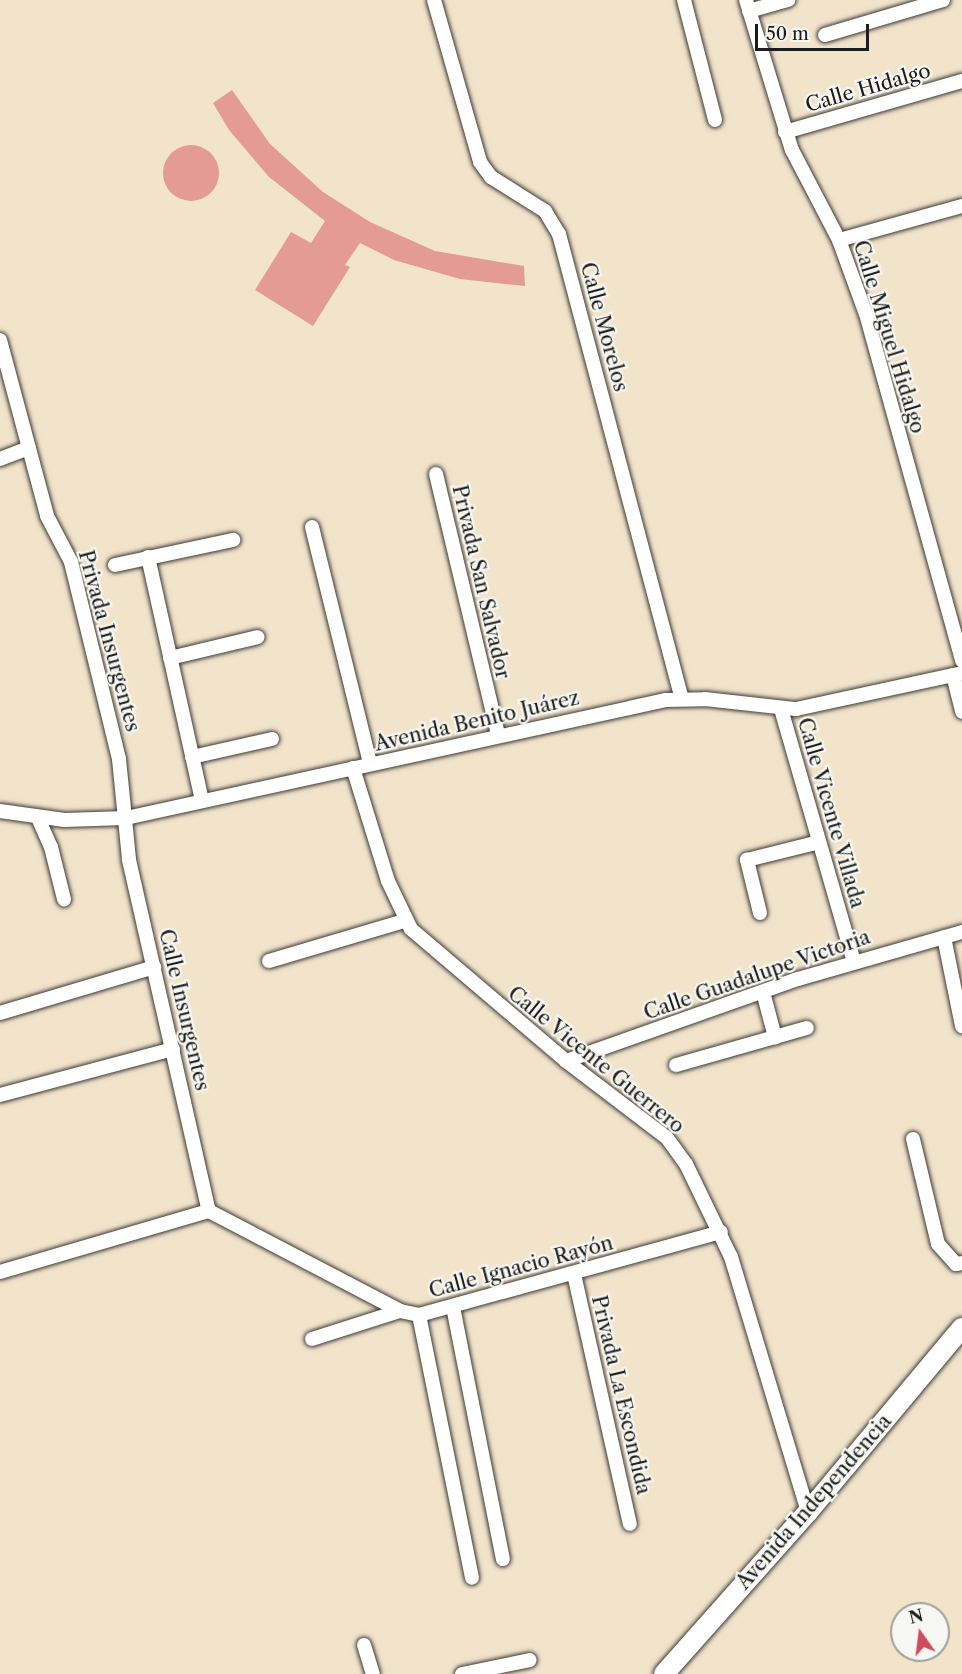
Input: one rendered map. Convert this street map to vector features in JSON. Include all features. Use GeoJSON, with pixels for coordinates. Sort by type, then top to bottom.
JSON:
{"type":"FeatureCollection","features":[{"type":"Feature","properties":{"kind":"street","name":"Calle Morelos"},"geometry":{"type":"LineString","coordinates":[[434,0],[480,162],[491,177],[545,211],[559,234],[682,699]]}},
{"type":"Feature","properties":{"kind":"street"},"geometry":{"type":"LineString","coordinates":[[684,0],[715,120]]}},
{"type":"Feature","properties":{"kind":"street"},"geometry":{"type":"LineString","coordinates":[[747,6],[788,0]]}},
{"type":"Feature","properties":{"kind":"street"},"geometry":{"type":"LineString","coordinates":[[825,35],[943,0]]}},
{"type":"Feature","properties":{"kind":"street","name":"Calle Miguel Hidalgo"},"geometry":{"type":"LineString","coordinates":[[747,6],[785,132],[802,175],[839,240],[866,314],[962,660]]}},
{"type":"Feature","properties":{"kind":"street","name":"Calle Hidalgo"},"geometry":{"type":"LineString","coordinates":[[785,132],[962,81]]}},
{"type":"Feature","properties":{"kind":"street"},"geometry":{"type":"LineString","coordinates":[[839,240],[962,206]]}},
{"type":"Feature","properties":{"kind":"street","name":"Privada Insurgentes"},"geometry":{"type":"LineString","coordinates":[[0,340],[47,516],[71,562],[119,759],[126,818]]}},
{"type":"Feature","properties":{"kind":"street"},"geometry":{"type":"LineString","coordinates":[[0,459],[28,448]]}},
{"type":"Feature","properties":{"kind":"street","name":"Privada San Salvador"},"geometry":{"type":"LineString","coordinates":[[436,474],[498,734]]}},
{"type":"Feature","properties":{"kind":"street"},"geometry":{"type":"LineString","coordinates":[[312,527],[370,764]]}},
{"type":"Feature","properties":{"kind":"street"},"geometry":{"type":"LineString","coordinates":[[115,565],[233,540]]}},
{"type":"Feature","properties":{"kind":"street"},"geometry":{"type":"LineString","coordinates":[[148,557],[202,801]]}},
{"type":"Feature","properties":{"kind":"street"},"geometry":{"type":"LineString","coordinates":[[170,658],[258,637]]}},
{"type":"Feature","properties":{"kind":"street","name":"Avenida Benito Juárez"},"geometry":{"type":"LineString","coordinates":[[0,811],[38,818],[126,818],[498,734],[682,699],[781,709],[957,674]]}},
{"type":"Feature","properties":{"kind":"street"},"geometry":{"type":"LineString","coordinates":[[957,674],[962,712]]}},
{"type":"Feature","properties":{"kind":"street","name":"Calle Vicente Villada"},"geometry":{"type":"LineString","coordinates":[[781,709],[854,962]]}},
{"type":"Feature","properties":{"kind":"street"},"geometry":{"type":"LineString","coordinates":[[192,757],[272,739]]}},
{"type":"Feature","properties":{"kind":"street","name":"Calle Vicente Guerrero"},"geometry":{"type":"LineString","coordinates":[[353,768],[404,921],[441,959],[566,1061],[667,1138],[686,1164],[721,1232],[808,1512]]}},
{"type":"Feature","properties":{"kind":"street"},"geometry":{"type":"LineString","coordinates":[[38,818],[51,847],[64,899]]}},
{"type":"Feature","properties":{"kind":"street","name":"Calle Insurgentes"},"geometry":{"type":"LineString","coordinates":[[126,818],[129,860],[209,1211]]}},
{"type":"Feature","properties":{"kind":"street"},"geometry":{"type":"LineString","coordinates":[[760,913],[747,860],[819,842]]}},
{"type":"Feature","properties":{"kind":"street"},"geometry":{"type":"LineString","coordinates":[[269,961],[370,934],[404,921]]}},
{"type":"Feature","properties":{"kind":"street","name":"Calle Guadalupe Victoria"},"geometry":{"type":"LineString","coordinates":[[566,1061],[854,962],[962,932]]}},
{"type":"Feature","properties":{"kind":"street"},"geometry":{"type":"LineString","coordinates":[[944,937],[962,1026]]}},
{"type":"Feature","properties":{"kind":"street"},"geometry":{"type":"LineString","coordinates":[[0,1013],[154,967]]}},
{"type":"Feature","properties":{"kind":"street"},"geometry":{"type":"LineString","coordinates":[[763,992],[775,1037]]}},
{"type":"Feature","properties":{"kind":"street"},"geometry":{"type":"LineString","coordinates":[[676,1065],[807,1028]]}},
{"type":"Feature","properties":{"kind":"street"},"geometry":{"type":"LineString","coordinates":[[0,1095],[173,1049]]}},
{"type":"Feature","properties":{"kind":"street"},"geometry":{"type":"LineString","coordinates":[[914,1139],[938,1244],[956,1264],[962,1263]]}},
{"type":"Feature","properties":{"kind":"street"},"geometry":{"type":"LineString","coordinates":[[0,1272],[209,1211]]}},
{"type":"Feature","properties":{"kind":"street","name":"Calle Ignacio Rayón"},"geometry":{"type":"LineString","coordinates":[[209,1211],[400,1311],[419,1315],[721,1232]]}},
{"type":"Feature","properties":{"kind":"street","name":"Privada La Escondida"},"geometry":{"type":"LineString","coordinates":[[574,1274],[630,1524]]}},
{"type":"Feature","properties":{"kind":"street"},"geometry":{"type":"LineString","coordinates":[[453,1307],[503,1559]]}},
{"type":"Feature","properties":{"kind":"street"},"geometry":{"type":"LineString","coordinates":[[312,1339],[400,1311]]}},
{"type":"Feature","properties":{"kind":"street"},"geometry":{"type":"LineString","coordinates":[[419,1315],[472,1578]]}},
{"type":"Feature","properties":{"kind":"street","name":"Avenida Independencia"},"geometry":{"type":"LineString","coordinates":[[664,1674],[808,1512],[962,1328]]}},
{"type":"Feature","properties":{"kind":"street"},"geometry":{"type":"LineString","coordinates":[[364,1645],[373,1674]]}},
{"type":"Feature","properties":{"kind":"street"},"geometry":{"type":"LineString","coordinates":[[462,1674],[530,1660]]}},
{"type":"Feature","properties":{"kind":"building"},"geometry":{"type":"Polygon","coordinates":[[[232,90],[270,144],[323,192],[370,222],[435,251],[524,266],[525,286],[460,279],[394,260],[360,243],[345,265],[350,267],[313,326],[255,290],[291,232],[311,243],[325,221],[269,177],[229,130],[213,103],[232,90]]]}},
{"type":"Feature","properties":{"kind":"building"},"geometry":{"type":"Polygon","coordinates":[[[186,145],[196,145],[211,153],[217,162],[219,173],[217,184],[211,193],[196,201],[186,201],[175,196],[168,189],[163,178],[163,168],[168,157],[175,150],[186,145]]]}}]}
